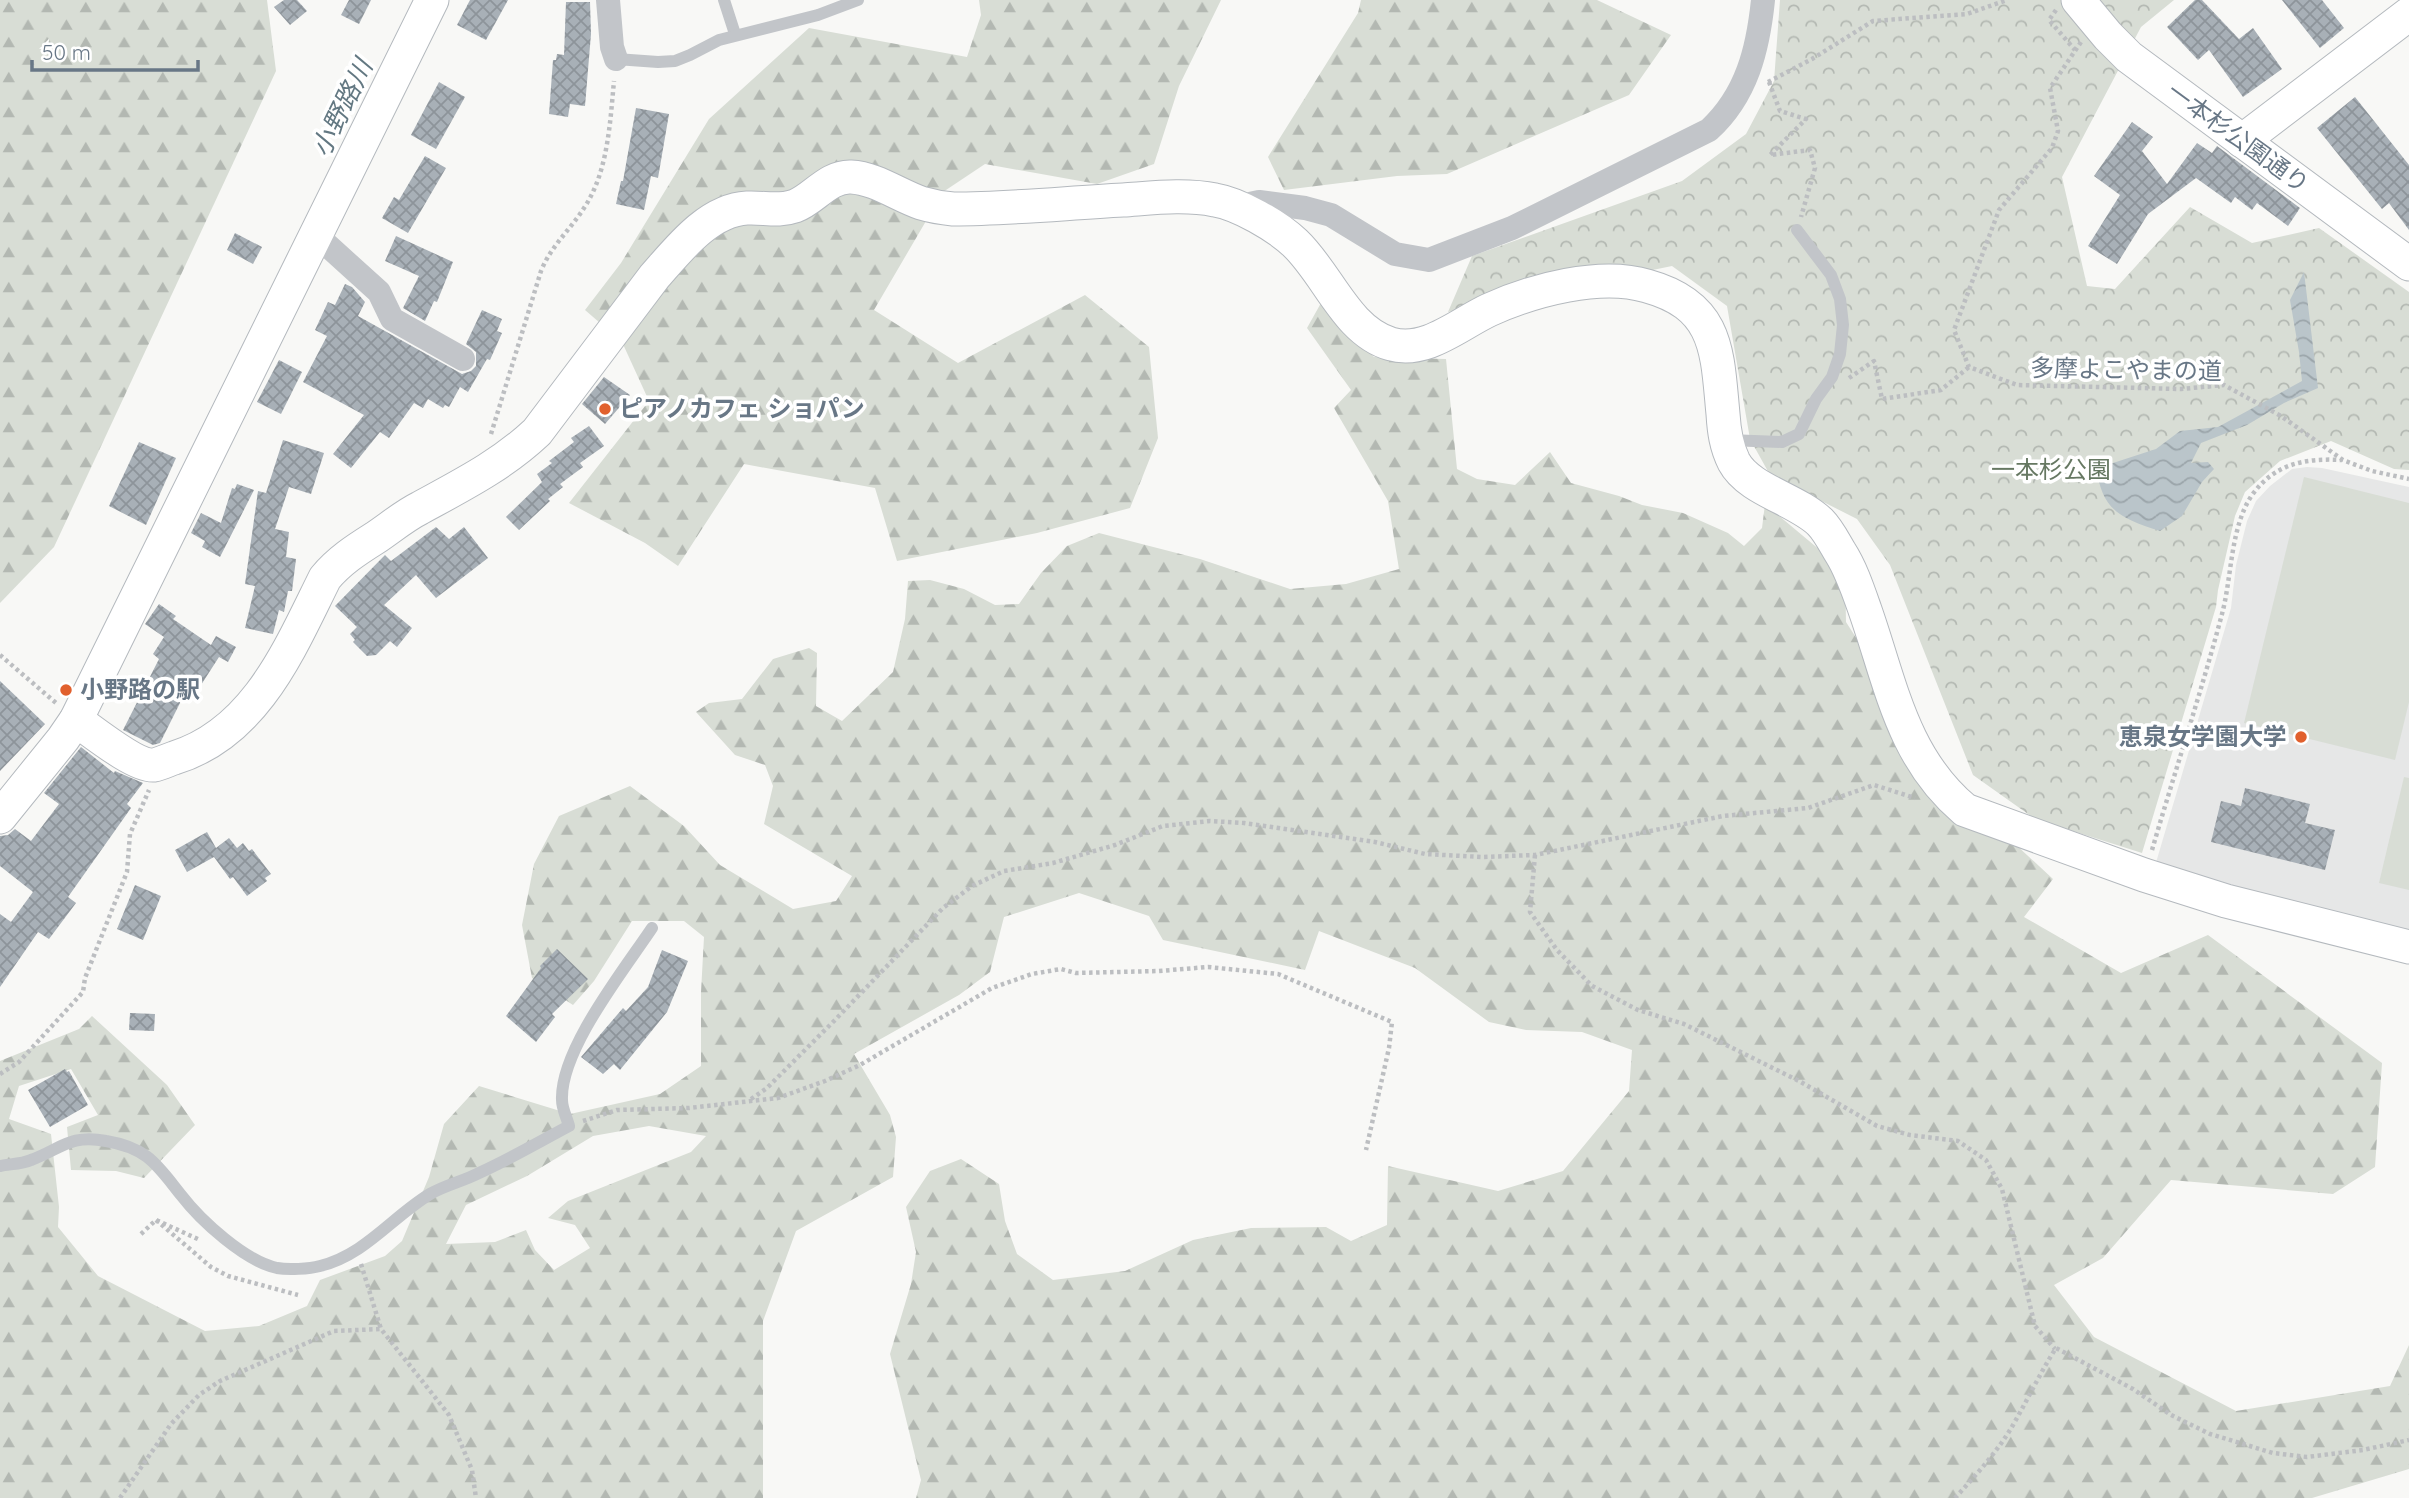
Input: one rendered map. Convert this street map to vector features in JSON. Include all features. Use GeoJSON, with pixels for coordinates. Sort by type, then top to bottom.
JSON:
{"type":"FeatureCollection","features":[{"type":"Feature","properties":{"kind":"main road"},"geometry":{"type":"LineString","coordinates":[[0,817],[76,720],[432,0]]}},
{"type":"Feature","properties":{"kind":"main road","name":"一本杉公園通り"},"geometry":{"type":"LineString","coordinates":[[2069,1],[2129,57],[2409,264]]}},
{"type":"Feature","properties":{"kind":"main road"},"geometry":{"type":"LineString","coordinates":[[2242,141],[2409,14]]}},
{"type":"Feature","properties":{"kind":"main road"},"geometry":{"type":"LineString","coordinates":[[76,720],[141,763],[154,765],[198,748],[225,730],[268,687],[325,578],[347,556],[417,509],[481,475],[510,456],[537,432],[654,277],[717,216],[749,208],[772,210],[793,207],[837,179],[853,177],[880,185],[924,204],[953,209],[1172,197],[1212,199],[1259,218],[1295,243],[1357,324],[1374,338],[1396,346],[1413,346],[1432,340],[1502,305],[1573,284],[1622,281],[1661,291],[1696,313],[1712,335],[1719,373],[1725,440],[1739,471],[1794,503],[1820,523],[1843,557],[1857,587],[1911,743],[1946,794],[1965,810],[2144,875],[2226,901],[2409,947]]}},
{"type":"Feature","properties":{"kind":"street"},"geometry":{"type":"LineString","coordinates":[[608,0],[612,47],[616,59]]}},
{"type":"Feature","properties":{"kind":"street"},"geometry":{"type":"LineString","coordinates":[[1236,207],[1259,202],[1306,208],[1331,215],[1395,254],[1420,260],[1437,259],[1512,228],[1698,137],[1725,116],[1753,62],[1759,41],[1763,0]]}},
{"type":"Feature","properties":{"kind":"street"},"geometry":{"type":"LineString","coordinates":[[316,235],[379,292],[392,319],[463,359]]}},
{"type":"Feature","properties":{"kind":"lane"},"geometry":{"type":"LineString","coordinates":[[724,0],[735,34]]}},
{"type":"Feature","properties":{"kind":"lane"},"geometry":{"type":"LineString","coordinates":[[616,59],[676,61],[735,34],[818,15],[858,0]]}},
{"type":"Feature","properties":{"kind":"lane"},"geometry":{"type":"LineString","coordinates":[[1725,440],[1782,442],[1799,434],[1816,399],[1832,377],[1840,354],[1843,325],[1840,299],[1831,275],[1797,230]]}},
{"type":"Feature","properties":{"kind":"lane"},"geometry":{"type":"LineString","coordinates":[[0,1166],[30,1161],[61,1144],[80,1139],[105,1140],[131,1147],[147,1156],[166,1173],[181,1196],[205,1222],[250,1257],[278,1268],[319,1266],[357,1251],[431,1193],[490,1168],[569,1126],[562,1101],[565,1074],[575,1046],[652,928]]}},
{"type":"Feature","properties":{"kind":"path"},"geometry":{"type":"LineString","coordinates":[[1734,102],[1812,59],[1873,21],[1967,14],[2007,0]]}},
{"type":"Feature","properties":{"kind":"path"},"geometry":{"type":"LineString","coordinates":[[1816,399],[1874,361],[1882,399],[1941,390],[1969,367],[1954,330],[1999,209],[2052,148],[2059,131],[2050,88],[2075,50],[2049,20],[2069,1]]}},
{"type":"Feature","properties":{"kind":"path"},"geometry":{"type":"LineString","coordinates":[[489,438],[544,262],[595,189],[605,153],[616,59]]}},
{"type":"Feature","properties":{"kind":"path"},"geometry":{"type":"LineString","coordinates":[[1769,81],[1780,111],[1806,119],[1770,155],[1811,150],[1815,168],[1797,230]]}},
{"type":"Feature","properties":{"kind":"path","name":"多摩よこやまの道"},"geometry":{"type":"LineString","coordinates":[[1969,367],[2017,385],[2181,389],[2224,385],[2281,416],[2343,460],[2372,471],[2409,479]]}},
{"type":"Feature","properties":{"kind":"path"},"geometry":{"type":"LineString","coordinates":[[2144,875],[2223,610],[2230,562],[2243,516],[2252,496],[2273,475],[2292,463],[2313,458],[2343,460]]}},
{"type":"Feature","properties":{"kind":"path"},"geometry":{"type":"LineString","coordinates":[[0,655],[76,720]]}},
{"type":"Feature","properties":{"kind":"path"},"geometry":{"type":"LineString","coordinates":[[0,1074],[19,1062],[83,992],[85,978],[127,872],[130,834],[152,782],[154,765]]}},
{"type":"Feature","properties":{"kind":"path"},"geometry":{"type":"LineString","coordinates":[[751,1100],[836,1019],[943,908],[972,886],[1004,871],[1053,863],[1115,845],[1163,826],[1210,821],[1283,828],[1376,842],[1425,854],[1482,857],[1535,855],[1723,816],[1808,808],[1874,785],[1918,799]]}},
{"type":"Feature","properties":{"kind":"path"},"geometry":{"type":"LineString","coordinates":[[1535,855],[1530,912],[1557,950],[1592,986],[1638,1010],[1695,1029],[1799,1082],[1877,1126],[1910,1135],[1958,1141],[1986,1160],[2002,1189],[2035,1326],[2055,1349],[2133,1389],[2181,1420],[2210,1434],[2273,1453],[2307,1457],[2363,1450],[2409,1440]]}},
{"type":"Feature","properties":{"kind":"path"},"geometry":{"type":"LineString","coordinates":[[569,1126],[617,1110],[689,1108],[778,1098],[860,1065],[992,988],[1032,974],[1061,969],[1076,973],[1208,967],[1278,974],[1392,1022],[1389,1048],[1366,1150]]}},
{"type":"Feature","properties":{"kind":"path"},"geometry":{"type":"LineString","coordinates":[[156,1220],[171,1225],[191,1238],[241,1250]]}},
{"type":"Feature","properties":{"kind":"path"},"geometry":{"type":"LineString","coordinates":[[141,1234],[156,1220]]}},
{"type":"Feature","properties":{"kind":"path"},"geometry":{"type":"LineString","coordinates":[[156,1220],[211,1268],[228,1276],[298,1295]]}},
{"type":"Feature","properties":{"kind":"path"},"geometry":{"type":"LineString","coordinates":[[357,1251],[381,1329],[449,1415],[472,1470],[476,1498]]}},
{"type":"Feature","properties":{"kind":"path"},"geometry":{"type":"LineString","coordinates":[[120,1498],[171,1424],[198,1395],[220,1381],[334,1331],[381,1329]]}},
{"type":"Feature","properties":{"kind":"path"},"geometry":{"type":"LineString","coordinates":[[1955,1498],[2012,1427],[2055,1349]]}},
{"type":"Feature","properties":{"kind":"shaded area","name":"恵泉女学園大学"},"geometry":{"type":"Polygon","coordinates":[[[2307,467],[2409,487],[2409,935],[2155,866],[2231,608],[2236,565],[2247,521],[2256,501],[2270,486],[2292,469],[2307,467]]]}},
{"type":"Feature","properties":{"kind":"green space"},"geometry":{"type":"Polygon","coordinates":[[[0,0],[267,0],[276,71],[54,547],[0,603],[0,0]]]}},
{"type":"Feature","properties":{"kind":"green space"},"geometry":{"type":"Polygon","coordinates":[[[979,0],[1221,0],[1179,86],[1154,164],[1097,184],[985,164],[943,192],[874,310],[958,363],[1085,295],[1149,347],[1158,438],[1130,508],[1037,533],[897,561],[875,488],[744,464],[678,566],[645,543],[569,503],[649,401],[622,342],[585,310],[621,263],[709,119],[809,28],[967,57],[981,15],[979,0]]]}},
{"type":"Feature","properties":{"kind":"green space"},"geometry":{"type":"Polygon","coordinates":[[[1361,0],[1597,0],[1671,35],[1629,95],[1447,174],[1397,176],[1284,190],[1268,157],[1358,13],[1361,0]]]}},
{"type":"Feature","properties":{"kind":"green space","name":"一本杉公園"},"geometry":{"type":"Polygon","coordinates":[[[1780,0],[2174,0],[2141,27],[2062,177],[2087,286],[2115,289],[2190,207],[2252,243],[2319,228],[2409,292],[2409,470],[2394,469],[2331,441],[2280,461],[2245,492],[2235,516],[2216,607],[2142,853],[2035,819],[1973,775],[1890,565],[1857,519],[1770,475],[1750,439],[1727,306],[1672,266],[1448,312],[1472,256],[1682,181],[1746,134],[1774,81],[1780,0]]]}},
{"type":"Feature","properties":{"kind":"green space"},"geometry":{"type":"Polygon","coordinates":[[[1321,303],[1374,357],[1446,359],[1457,469],[1477,479],[1515,485],[1550,452],[1571,483],[1642,505],[1683,513],[1728,533],[1744,546],[1762,528],[1765,504],[1845,571],[1846,622],[1878,672],[1906,743],[2053,879],[2024,917],[2121,973],[2208,935],[2382,1063],[2375,1167],[2333,1194],[2171,1180],[2103,1258],[2054,1285],[2094,1337],[2236,1411],[2390,1386],[2409,1345],[2409,1469],[2312,1498],[916,1498],[921,1480],[890,1354],[911,1284],[916,1252],[906,1207],[930,1171],[961,1159],[999,1184],[1005,1221],[1017,1254],[1053,1280],[1125,1271],[1193,1240],[1251,1228],[1326,1227],[1351,1241],[1387,1225],[1388,1166],[1498,1191],[1563,1171],[1629,1091],[1632,1050],[1582,1032],[1526,1030],[1489,1022],[1415,968],[1319,931],[1305,970],[1163,940],[1149,916],[1079,893],[1004,917],[990,972],[959,995],[854,1054],[890,1115],[896,1137],[893,1177],[796,1231],[763,1321],[763,1498],[0,1498],[0,1061],[79,1029],[92,1016],[167,1085],[195,1125],[144,1178],[116,1171],[71,1170],[67,1127],[98,1115],[71,1069],[19,1086],[9,1119],[51,1134],[59,1207],[58,1227],[98,1276],[205,1331],[259,1326],[307,1306],[320,1280],[385,1256],[402,1241],[429,1177],[444,1124],[479,1086],[570,1114],[660,1094],[701,1066],[704,937],[684,921],[632,921],[594,981],[573,1005],[532,978],[522,925],[534,864],[559,816],[630,786],[684,826],[720,865],[793,909],[836,901],[852,876],[764,824],[773,786],[765,765],[735,755],[696,712],[709,703],[742,699],[773,659],[809,648],[817,653],[816,706],[842,721],[893,672],[905,619],[908,581],[930,580],[964,589],[995,605],[1019,604],[1041,573],[1067,546],[1099,533],[1200,559],[1290,589],[1346,584],[1399,569],[1388,501],[1334,408],[1351,390],[1307,328],[1321,303]],[[649,1126],[593,1136],[527,1176],[466,1205],[446,1244],[495,1242],[526,1230],[535,1250],[554,1270],[590,1248],[575,1225],[548,1218],[568,1201],[691,1152],[706,1136],[649,1126]]]}},
{"type":"Feature","properties":{"kind":"green space"},"geometry":{"type":"Polygon","coordinates":[[[2304,477],[2409,503],[2409,702],[2395,760],[2244,723],[2304,477]]]}},
{"type":"Feature","properties":{"kind":"green space"},"geometry":{"type":"Polygon","coordinates":[[[2404,777],[2409,778],[2409,890],[2379,883],[2404,777]]]}},
{"type":"Feature","properties":{"kind":"water"},"geometry":{"type":"Polygon","coordinates":[[[2304,272],[2318,388],[2284,403],[2247,425],[2201,443],[2191,463],[2208,462],[2214,469],[2202,482],[2182,516],[2160,531],[2124,517],[2108,503],[2096,466],[2156,449],[2180,431],[2218,427],[2302,381],[2290,300],[2304,272]]]}},
{"type":"Feature","properties":{"kind":"building"},"geometry":{"type":"Polygon","coordinates":[[[284,0],[297,0],[307,11],[290,25],[274,7],[284,0]]]}},
{"type":"Feature","properties":{"kind":"building"},"geometry":{"type":"Polygon","coordinates":[[[349,0],[371,0],[359,24],[341,15],[349,0]]]}},
{"type":"Feature","properties":{"kind":"building"},"geometry":{"type":"Polygon","coordinates":[[[470,0],[508,0],[486,40],[457,25],[470,0]]]}},
{"type":"Feature","properties":{"kind":"building"},"geometry":{"type":"Polygon","coordinates":[[[2195,0],[2202,0],[2239,39],[2253,28],[2282,69],[2243,97],[2209,50],[2198,60],[2167,27],[2195,0]]]}},
{"type":"Feature","properties":{"kind":"building"},"geometry":{"type":"Polygon","coordinates":[[[2282,0],[2322,0],[2344,28],[2320,48],[2282,0]]]}},
{"type":"Feature","properties":{"kind":"building"},"geometry":{"type":"Polygon","coordinates":[[[566,2],[590,2],[591,34],[585,106],[570,104],[568,117],[549,114],[553,60],[556,60],[557,54],[564,55],[566,2]]]}},
{"type":"Feature","properties":{"kind":"building"},"geometry":{"type":"Polygon","coordinates":[[[439,82],[465,97],[436,149],[411,135],[439,82]]]}},
{"type":"Feature","properties":{"kind":"building"},"geometry":{"type":"Polygon","coordinates":[[[2355,97],[2409,165],[2409,230],[2389,203],[2382,209],[2317,128],[2355,97]]]}},
{"type":"Feature","properties":{"kind":"building"},"geometry":{"type":"Polygon","coordinates":[[[636,108],[669,114],[658,178],[651,176],[644,210],[616,204],[623,181],[636,108]]]}},
{"type":"Feature","properties":{"kind":"building"},"geometry":{"type":"Polygon","coordinates":[[[2132,122],[2153,137],[2142,151],[2167,184],[2197,143],[2212,153],[2217,146],[2300,208],[2288,226],[2257,203],[2252,210],[2235,197],[2231,203],[2196,178],[2148,214],[2117,264],[2088,246],[2120,195],[2094,176],[2132,122]]]}},
{"type":"Feature","properties":{"kind":"building"},"geometry":{"type":"Polygon","coordinates":[[[425,156],[446,168],[408,233],[382,218],[394,197],[399,200],[425,156]]]}},
{"type":"Feature","properties":{"kind":"building"},"geometry":{"type":"Polygon","coordinates":[[[235,233],[262,247],[253,264],[227,250],[235,233]]]}},
{"type":"Feature","properties":{"kind":"building"},"geometry":{"type":"Polygon","coordinates":[[[396,236],[453,262],[437,302],[434,301],[425,321],[403,308],[419,276],[385,261],[396,236]]]}},
{"type":"Feature","properties":{"kind":"building"},"geometry":{"type":"Polygon","coordinates":[[[345,284],[352,287],[365,302],[358,316],[462,374],[476,366],[476,352],[466,344],[482,310],[502,319],[497,331],[502,333],[490,360],[487,359],[468,392],[460,387],[449,407],[445,405],[443,408],[428,399],[423,408],[414,403],[389,438],[380,432],[351,468],[333,454],[364,415],[303,382],[327,336],[315,330],[328,302],[335,305],[345,284]]]}},
{"type":"Feature","properties":{"kind":"building"},"geometry":{"type":"Polygon","coordinates":[[[279,360],[302,372],[281,414],[257,402],[279,360]]]}},
{"type":"Feature","properties":{"kind":"building"},"geometry":{"type":"Polygon","coordinates":[[[604,377],[630,395],[605,424],[582,404],[604,377]]]}},
{"type":"Feature","properties":{"kind":"building"},"geometry":{"type":"Polygon","coordinates":[[[589,426],[604,446],[580,463],[583,467],[560,484],[563,487],[519,530],[506,517],[542,482],[537,474],[574,442],[571,438],[589,426]]]}},
{"type":"Feature","properties":{"kind":"building"},"geometry":{"type":"Polygon","coordinates":[[[283,440],[324,453],[311,494],[289,487],[275,529],[289,532],[286,557],[296,559],[292,591],[288,591],[284,612],[279,610],[273,634],[245,628],[255,586],[245,584],[258,491],[266,493],[283,440]]]}},
{"type":"Feature","properties":{"kind":"building"},"geometry":{"type":"Polygon","coordinates":[[[139,442],[176,458],[146,525],[109,506],[139,442]]]}},
{"type":"Feature","properties":{"kind":"building"},"geometry":{"type":"Polygon","coordinates":[[[237,484],[254,490],[220,557],[202,547],[205,541],[191,533],[201,513],[221,523],[232,488],[235,489],[237,484]]]}},
{"type":"Feature","properties":{"kind":"building"},"geometry":{"type":"Polygon","coordinates":[[[436,527],[449,539],[464,527],[488,558],[436,598],[416,575],[384,605],[412,628],[397,647],[390,641],[376,655],[367,656],[353,642],[355,640],[350,634],[357,627],[335,606],[385,555],[391,561],[436,527]]]}},
{"type":"Feature","properties":{"kind":"building"},"geometry":{"type":"Polygon","coordinates":[[[159,604],[176,616],[173,619],[211,645],[216,636],[236,647],[228,662],[219,657],[201,685],[192,679],[160,743],[153,745],[123,730],[159,659],[153,654],[164,637],[145,624],[159,604]]]}},
{"type":"Feature","properties":{"kind":"building"},"geometry":{"type":"Polygon","coordinates":[[[0,681],[45,724],[0,771],[0,681]]]}},
{"type":"Feature","properties":{"kind":"building"},"geometry":{"type":"Polygon","coordinates":[[[81,747],[114,773],[115,771],[143,783],[127,804],[131,808],[68,897],[76,903],[49,939],[38,932],[0,987],[0,914],[11,922],[33,892],[0,866],[0,836],[8,835],[15,829],[31,841],[59,804],[44,793],[81,747]]]}},
{"type":"Feature","properties":{"kind":"building"},"geometry":{"type":"Polygon","coordinates":[[[2245,788],[2310,804],[2305,823],[2335,830],[2325,870],[2211,842],[2221,801],[2241,806],[2245,788]]]}},
{"type":"Feature","properties":{"kind":"building"},"geometry":{"type":"Polygon","coordinates":[[[207,832],[216,848],[229,838],[237,848],[243,843],[249,851],[252,849],[271,874],[265,878],[267,881],[247,896],[214,857],[187,872],[175,850],[207,832]]]}},
{"type":"Feature","properties":{"kind":"building"},"geometry":{"type":"Polygon","coordinates":[[[135,885],[161,896],[143,940],[117,929],[135,885]]]}},
{"type":"Feature","properties":{"kind":"building"},"geometry":{"type":"Polygon","coordinates":[[[557,949],[588,979],[552,1014],[555,1017],[536,1042],[506,1016],[540,966],[557,949]]]}},
{"type":"Feature","properties":{"kind":"building"},"geometry":{"type":"Polygon","coordinates":[[[662,950],[688,961],[667,1012],[620,1070],[614,1064],[603,1074],[581,1057],[623,1008],[626,1011],[648,987],[662,950]]]}},
{"type":"Feature","properties":{"kind":"building"},"geometry":{"type":"Polygon","coordinates":[[[130,1013],[155,1014],[154,1031],[129,1030],[130,1013]]]}},
{"type":"Feature","properties":{"kind":"building"},"geometry":{"type":"Polygon","coordinates":[[[65,1069],[69,1071],[88,1105],[50,1127],[28,1090],[65,1069]]]}},
{"type":"Feature","properties":{"kind":"place","name":"ピアノカフェ ショパン"},"geometry":{"type":"Point","coordinates":[605,409]}},
{"type":"Feature","properties":{"kind":"place","name":"小野路の駅"},"geometry":{"type":"Point","coordinates":[66,690]}},
{"type":"Feature","properties":{"kind":"place","name":"恵泉女学園大学"},"geometry":{"type":"Point","coordinates":[2301,737]}},
{"type":"Feature","properties":{"kind":"water label","name":"小野路川"},"geometry":{"type":"Point","coordinates":[342,108]}}]}
